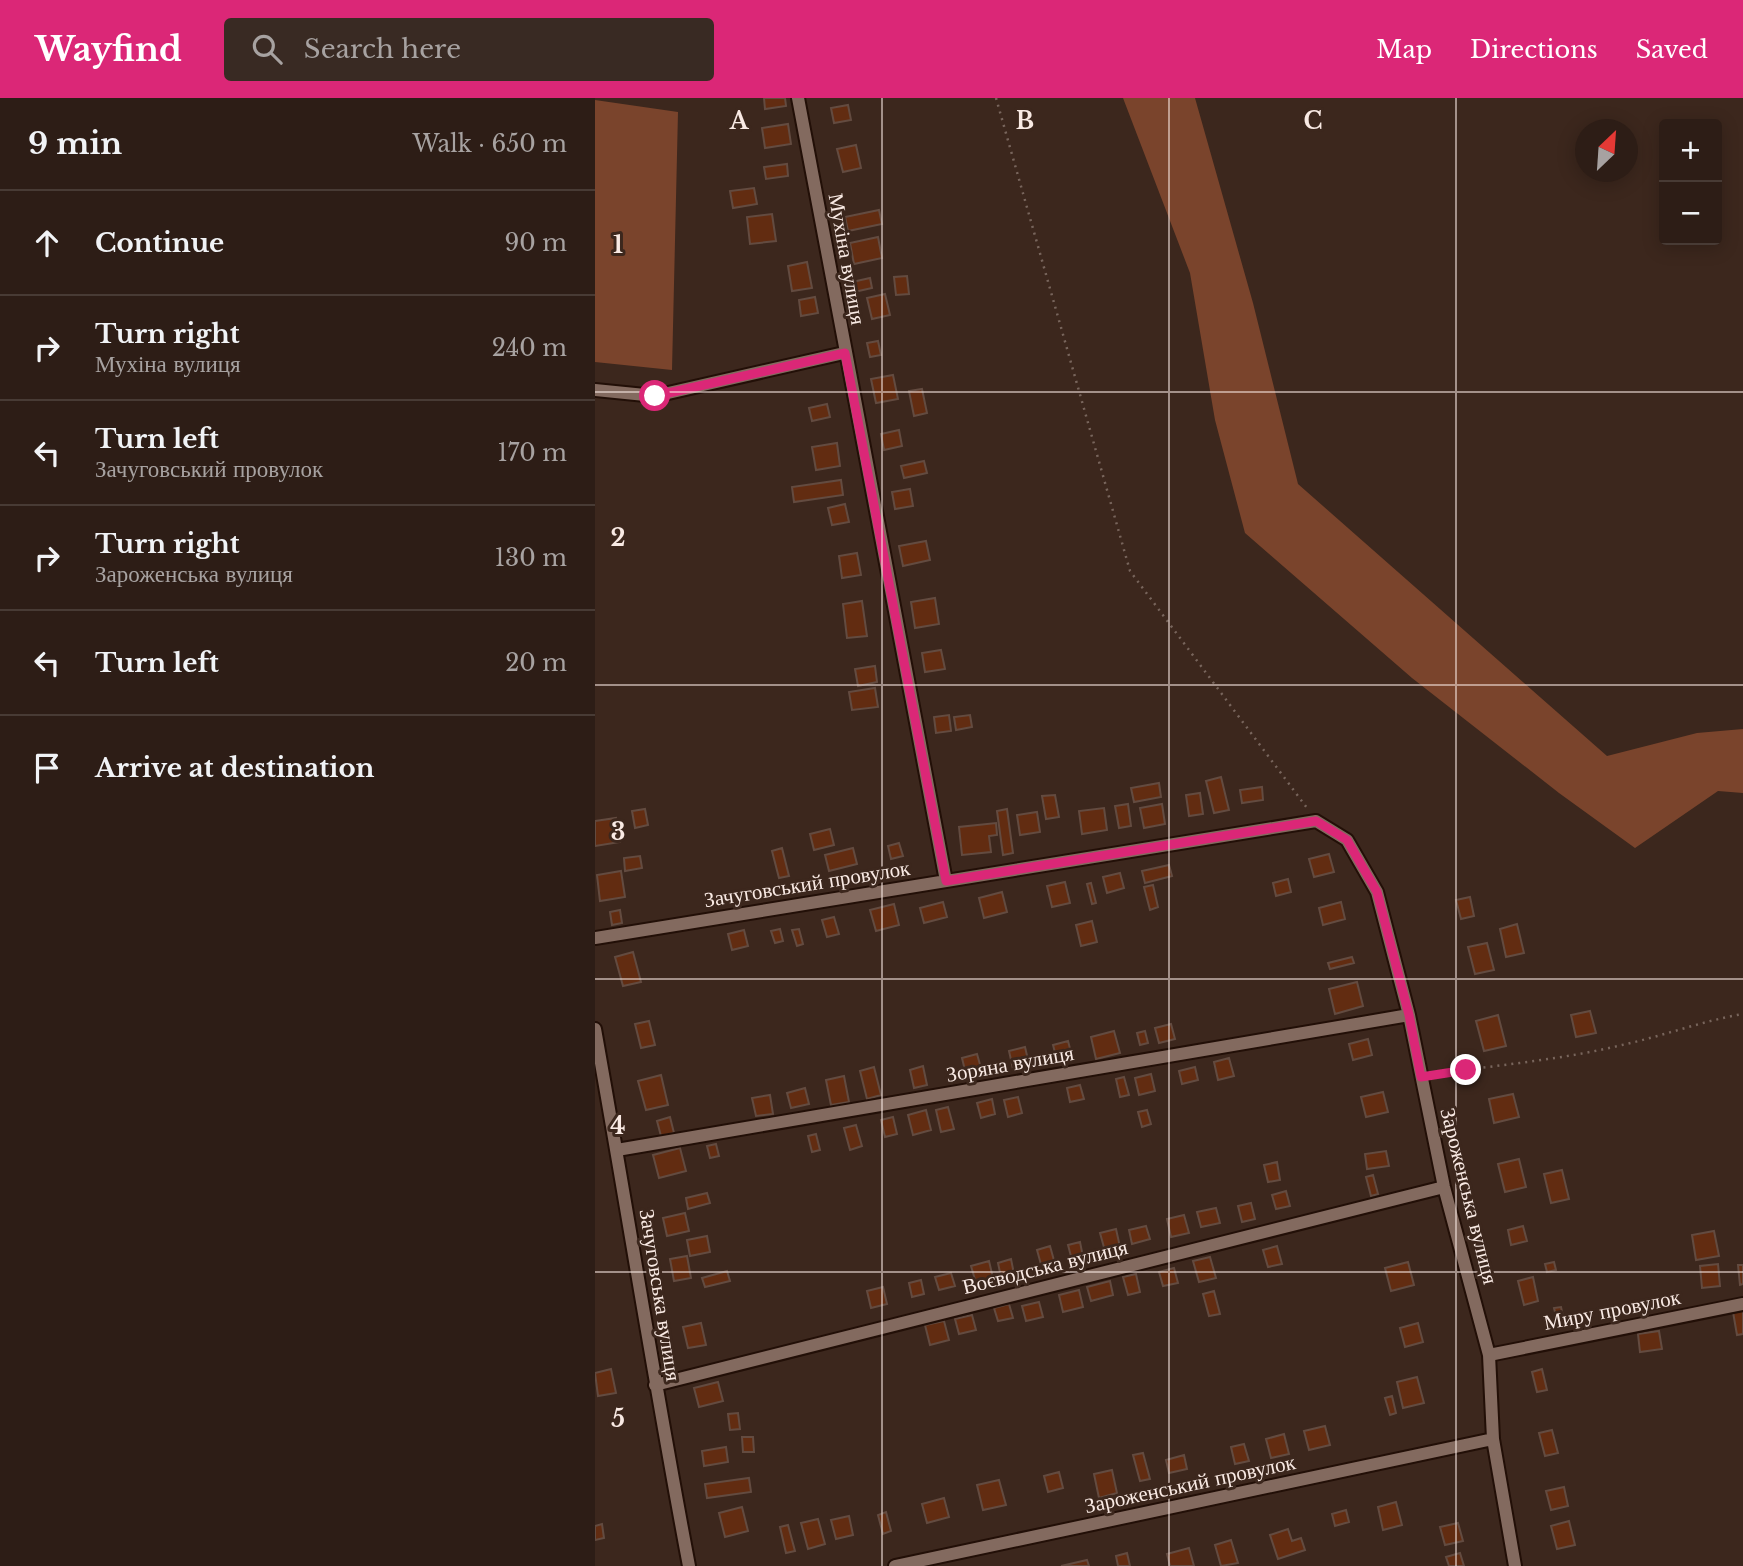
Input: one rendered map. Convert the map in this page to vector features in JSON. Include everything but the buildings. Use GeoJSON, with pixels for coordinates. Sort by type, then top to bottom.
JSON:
{"type":"FeatureCollection","features":[{"type":"Feature","properties":{"kind":"street","name":"Мухіна вулиця"},"geometry":{"type":"LineString","coordinates":[[798,98],[946,881]]}},
{"type":"Feature","properties":{"kind":"street"},"geometry":{"type":"LineString","coordinates":[[595,390],[655,396],[845,353]]}},
{"type":"Feature","properties":{"kind":"street","name":"Зачуговський провулок"},"geometry":{"type":"LineString","coordinates":[[595,938],[1316,821]]}},
{"type":"Feature","properties":{"kind":"street","name":"Зароженська вулиця"},"geometry":{"type":"LineString","coordinates":[[1316,821],[1347,840],[1377,892],[1409,1015],[1444,1187],[1489,1355],[1493,1439],[1515,1566]]}},
{"type":"Feature","properties":{"kind":"street","name":"Зоряна вулиця"},"geometry":{"type":"LineString","coordinates":[[617,1150],[1409,1015]]}},
{"type":"Feature","properties":{"kind":"street","name":"Зачуговська вулиця"},"geometry":{"type":"LineString","coordinates":[[595,1029],[655,1385],[689,1566]]}},
{"type":"Feature","properties":{"kind":"street"},"geometry":{"type":"LineString","coordinates":[[595,1110],[609,1107]]}},
{"type":"Feature","properties":{"kind":"street","name":"Воєводська вулиця"},"geometry":{"type":"LineString","coordinates":[[655,1385],[1444,1187]]}},
{"type":"Feature","properties":{"kind":"street","name":"Миру провулок"},"geometry":{"type":"LineString","coordinates":[[1489,1355],[1743,1304]]}},
{"type":"Feature","properties":{"kind":"street","name":"Зароженський провулок"},"geometry":{"type":"LineString","coordinates":[[895,1566],[1493,1439]]}},
{"type":"Feature","properties":{"kind":"path"},"geometry":{"type":"LineString","coordinates":[[996,98],[1130,571],[1316,821]]}},
{"type":"Feature","properties":{"kind":"path"},"geometry":{"type":"LineString","coordinates":[[1421,1077],[1524,1063],[1622,1045],[1706,1021],[1743,1014]]}},
{"type":"Feature","properties":{"kind":"shaded area"},"geometry":{"type":"Polygon","coordinates":[[[1123,98],[1195,98],[1253,303],[1298,484],[1607,756],[1697,733],[1743,729],[1743,793],[1718,791],[1635,848],[1559,793],[1412,678],[1245,533],[1215,420],[1190,273],[1123,98]]]}},
{"type":"Feature","properties":{"kind":"shaded area"},"geometry":{"type":"Polygon","coordinates":[[[595,100],[678,112],[672,370],[595,362],[595,100]]]}},
{"type":"Feature","properties":{"kind":"route"},"geometry":{"type":"LineString","coordinates":[[655,396],[845,353],[946,881],[1316,821],[1347,840],[1377,892],[1409,1015],[1421,1077],[1466,1070]]}}]}
